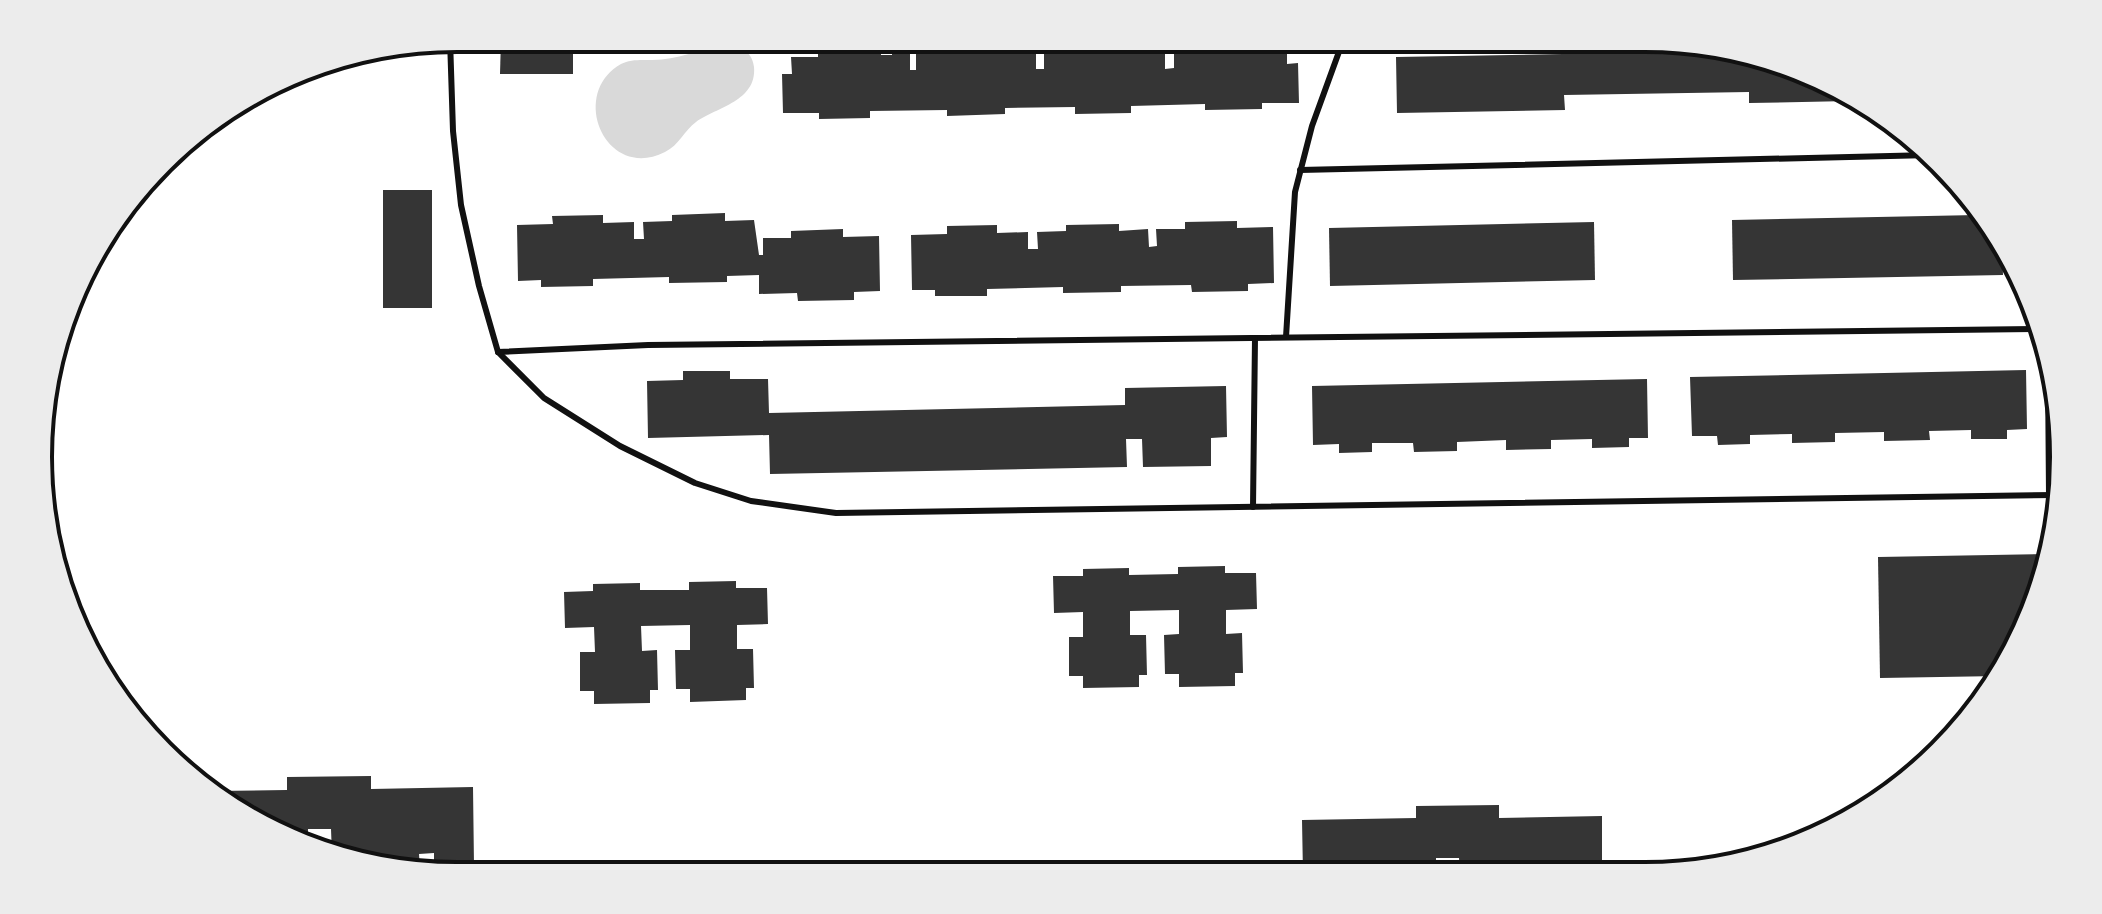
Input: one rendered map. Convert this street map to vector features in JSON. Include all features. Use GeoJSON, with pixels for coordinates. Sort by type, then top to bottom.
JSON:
{"type":"FeatureCollection","features":[{"type":"Feature","properties":{"kind":"lane"},"geometry":{"type":"LineString","coordinates":[[450,52],[453,131],[461,205],[498,352],[544,398],[620,446],[695,483],[751,501],[836,513],[2048,495]]}},
{"type":"Feature","properties":{"kind":"lane"},"geometry":{"type":"LineString","coordinates":[[1286,337],[1295,192],[1312,126],[1339,52]]}},
{"type":"Feature","properties":{"kind":"lane"},"geometry":{"type":"LineString","coordinates":[[1300,170],[1915,155]]}},
{"type":"Feature","properties":{"kind":"lane"},"geometry":{"type":"LineString","coordinates":[[498,352],[648,345],[2030,329]]}},
{"type":"Feature","properties":{"kind":"lane"},"geometry":{"type":"LineString","coordinates":[[1253,507],[1255,338]]}},
{"type":"Feature","properties":{"kind":"shaded area"},"geometry":{"type":"Polygon","coordinates":[[[745,52],[754,67],[749,88],[734,102],[696,122],[665,152],[644,158],[626,155],[611,145],[601,130],[596,113],[597,95],[605,78],[628,61],[745,52]]]}},
{"type":"Feature","properties":{"kind":"building"},"geometry":{"type":"Polygon","coordinates":[[[501,52],[573,52],[573,74],[500,74],[501,52]]]}},
{"type":"Feature","properties":{"kind":"building"},"geometry":{"type":"Polygon","coordinates":[[[818,52],[881,52],[881,55],[892,55],[892,52],[910,52],[910,70],[916,70],[916,52],[1036,52],[1036,69],[1044,69],[1044,52],[1165,52],[1165,69],[1174,68],[1174,52],[1287,52],[1287,64],[1298,63],[1299,103],[1262,103],[1262,109],[1205,110],[1205,104],[1131,106],[1131,113],[1075,114],[1075,107],[1005,108],[1005,114],[947,116],[947,110],[870,111],[870,118],[819,119],[819,113],[783,113],[782,74],[792,74],[791,57],[818,57],[818,52]]]}},
{"type":"Feature","properties":{"kind":"building"},"geometry":{"type":"Polygon","coordinates":[[[1645,52],[1698,55],[1775,73],[1838,101],[1749,103],[1749,92],[1564,95],[1565,110],[1397,113],[1396,57],[1645,52]]]}},
{"type":"Feature","properties":{"kind":"building"},"geometry":{"type":"Polygon","coordinates":[[[383,190],[432,190],[432,308],[383,308],[383,190]]]}},
{"type":"Feature","properties":{"kind":"building"},"geometry":{"type":"Polygon","coordinates":[[[725,213],[725,221],[754,220],[759,255],[763,255],[763,238],[791,238],[791,231],[843,229],[843,237],[879,236],[880,291],[854,292],[854,300],[798,301],[797,293],[759,294],[759,275],[727,276],[727,282],[669,283],[669,277],[593,279],[593,286],[541,287],[541,280],[518,281],[517,225],[553,224],[552,216],[603,215],[603,223],[634,222],[634,239],[644,239],[643,222],[672,221],[672,215],[725,213]]]}},
{"type":"Feature","properties":{"kind":"building"},"geometry":{"type":"Polygon","coordinates":[[[1970,215],[1996,255],[2003,275],[1733,280],[1732,220],[1970,215]]]}},
{"type":"Feature","properties":{"kind":"building"},"geometry":{"type":"Polygon","coordinates":[[[1237,221],[1237,228],[1273,227],[1274,283],[1248,284],[1248,291],[1192,292],[1191,285],[1121,286],[1121,292],[1063,293],[1063,287],[987,289],[987,296],[935,296],[935,290],[912,290],[911,235],[947,234],[947,226],[997,225],[997,233],[1028,232],[1028,249],[1038,249],[1037,232],[1066,231],[1066,225],[1119,224],[1119,231],[1148,229],[1149,247],[1157,246],[1156,229],[1185,229],[1185,222],[1237,221]]]}},
{"type":"Feature","properties":{"kind":"building"},"geometry":{"type":"Polygon","coordinates":[[[1594,222],[1595,280],[1330,286],[1329,228],[1594,222]]]}},
{"type":"Feature","properties":{"kind":"building"},"geometry":{"type":"Polygon","coordinates":[[[2026,370],[2027,429],[2007,430],[2007,439],[1971,439],[1971,430],[1929,431],[1930,440],[1884,441],[1884,432],[1835,433],[1835,442],[1792,443],[1792,434],[1750,435],[1750,444],[1718,445],[1717,436],[1692,436],[1690,377],[2026,370]]]}},
{"type":"Feature","properties":{"kind":"building"},"geometry":{"type":"Polygon","coordinates":[[[683,371],[730,371],[730,379],[768,379],[769,413],[1125,405],[1125,388],[1226,386],[1227,437],[1211,438],[1211,466],[1143,467],[1142,439],[1126,439],[1127,467],[770,474],[769,435],[648,438],[647,381],[683,380],[683,371]]]}},
{"type":"Feature","properties":{"kind":"building"},"geometry":{"type":"Polygon","coordinates":[[[1647,379],[1648,438],[1629,438],[1629,447],[1592,448],[1592,439],[1551,440],[1551,449],[1506,450],[1506,440],[1457,442],[1457,451],[1414,452],[1413,443],[1372,443],[1372,452],[1339,453],[1339,444],[1313,445],[1312,386],[1647,379]]]}},
{"type":"Feature","properties":{"kind":"building"},"geometry":{"type":"Polygon","coordinates":[[[2038,554],[2019,612],[1986,676],[1880,678],[1878,557],[2038,554]]]}},
{"type":"Feature","properties":{"kind":"building"},"geometry":{"type":"Polygon","coordinates":[[[1225,566],[1225,573],[1256,573],[1257,609],[1226,610],[1226,634],[1242,633],[1243,673],[1235,673],[1235,686],[1179,687],[1179,674],[1165,674],[1164,635],[1179,634],[1179,610],[1130,611],[1130,635],[1146,635],[1147,675],[1139,675],[1139,687],[1083,688],[1083,676],[1069,676],[1069,637],[1083,637],[1083,612],[1054,613],[1053,576],[1083,576],[1083,569],[1129,568],[1129,575],[1178,574],[1178,567],[1225,566]]]}},
{"type":"Feature","properties":{"kind":"building"},"geometry":{"type":"Polygon","coordinates":[[[736,581],[736,588],[767,588],[768,624],[737,625],[737,649],[753,649],[754,688],[746,688],[746,700],[690,702],[690,689],[676,689],[675,650],[690,650],[690,625],[641,626],[642,651],[657,650],[658,690],[650,690],[650,703],[594,704],[594,691],[580,691],[580,652],[595,652],[594,627],[565,628],[564,592],[593,591],[593,584],[640,583],[640,590],[689,590],[689,582],[736,581]]]}},
{"type":"Feature","properties":{"kind":"building"},"geometry":{"type":"Polygon","coordinates":[[[371,776],[371,789],[473,787],[474,862],[434,861],[434,853],[419,854],[419,860],[404,859],[332,842],[331,829],[308,829],[308,833],[254,808],[228,791],[287,790],[287,777],[371,776]]]}},
{"type":"Feature","properties":{"kind":"building"},"geometry":{"type":"Polygon","coordinates":[[[1499,805],[1499,818],[1602,816],[1602,862],[1459,862],[1459,858],[1436,858],[1436,862],[1303,862],[1302,820],[1416,818],[1416,806],[1499,805]]]}}]}
